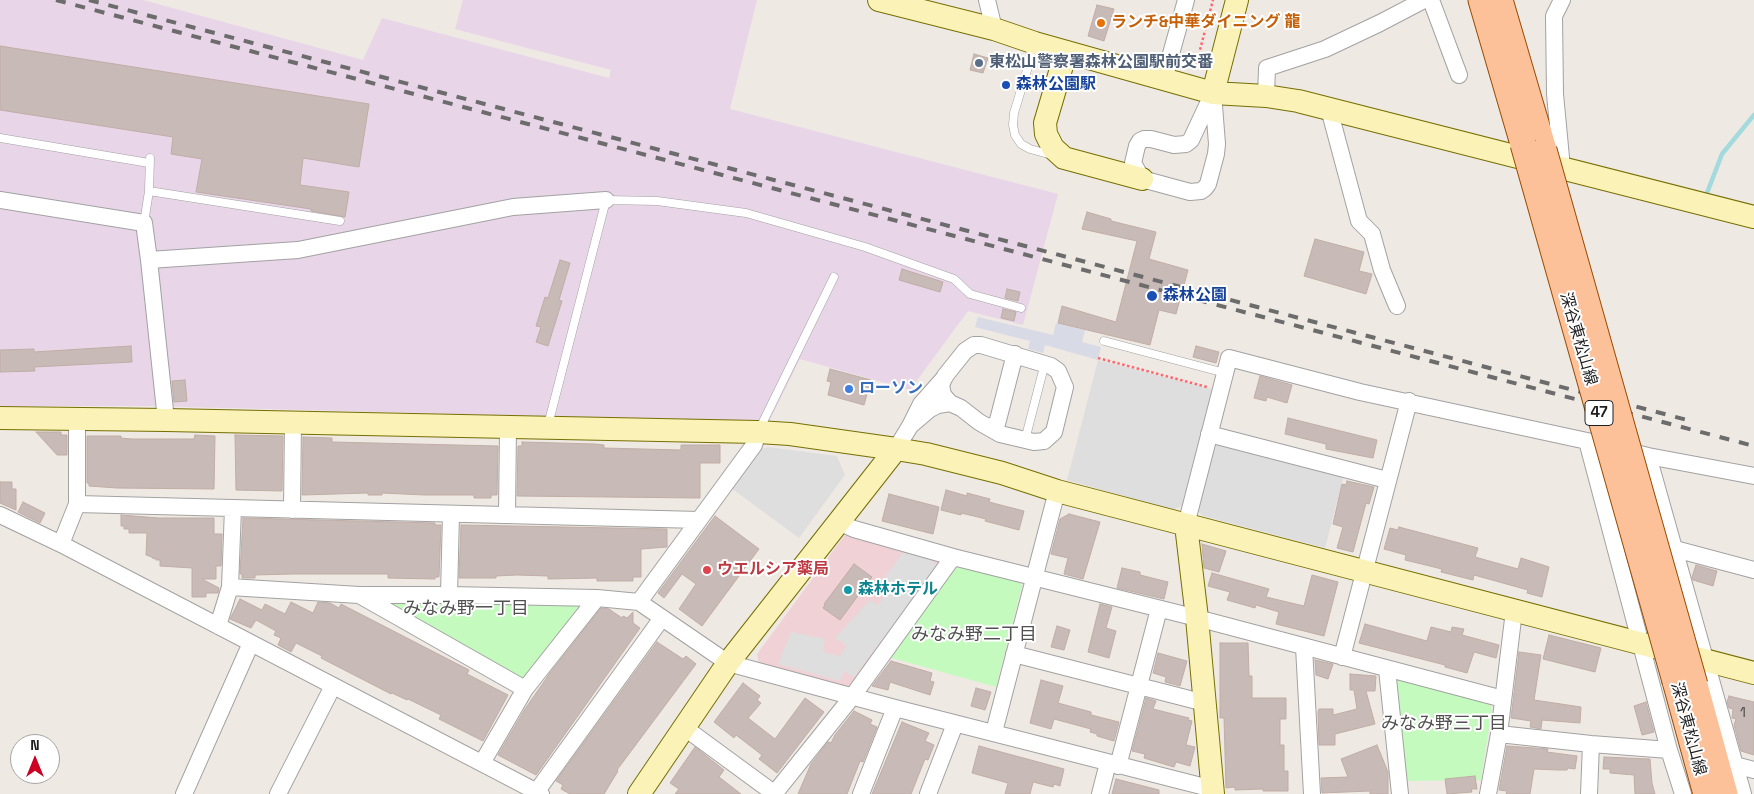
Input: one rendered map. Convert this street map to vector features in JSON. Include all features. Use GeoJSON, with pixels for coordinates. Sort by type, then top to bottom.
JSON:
{"type":"FeatureCollection","features":[{"type":"Feature","properties":{"kind":"main road","name":"深谷東松山線"},"geometry":{"type":"LineString","coordinates":[[1481,0],[1533,147]]}},
{"type":"Feature","properties":{"kind":"main road","name":"深谷東松山線"},"geometry":{"type":"LineString","coordinates":[[1500,0],[1533,147],[1685,683],[1725,794]]}},
{"type":"Feature","properties":{"kind":"main road","name":"深谷東松山線"},"geometry":{"type":"LineString","coordinates":[[1685,683],[1706,794]]}},
{"type":"Feature","properties":{"kind":"street"},"geometry":{"type":"LineString","coordinates":[[879,0],[994,29],[1066,52],[1213,92],[1266,96],[1298,101],[1754,217]]}},
{"type":"Feature","properties":{"kind":"street"},"geometry":{"type":"LineString","coordinates":[[987,0],[994,29]]}},
{"type":"Feature","properties":{"kind":"street"},"geometry":{"type":"LineString","coordinates":[[1164,79],[1186,0]]}},
{"type":"Feature","properties":{"kind":"street"},"geometry":{"type":"LineString","coordinates":[[1131,172],[1140,141],[1144,139],[1174,146],[1191,140],[1213,92],[1237,0]]}},
{"type":"Feature","properties":{"kind":"street"},"geometry":{"type":"LineString","coordinates":[[1266,96],[1268,68],[1325,49],[1424,0]]}},
{"type":"Feature","properties":{"kind":"street"},"geometry":{"type":"LineString","coordinates":[[1430,0],[1459,75]]}},
{"type":"Feature","properties":{"kind":"street"},"geometry":{"type":"LineString","coordinates":[[1562,0],[1554,16],[1555,94],[1562,168]]}},
{"type":"Feature","properties":{"kind":"street"},"geometry":{"type":"LineString","coordinates":[[1066,52],[1045,123],[1046,134],[1053,148],[1064,158],[1131,172],[1190,192],[1201,191],[1205,188],[1210,176],[1217,144],[1213,92]]}},
{"type":"Feature","properties":{"kind":"street"},"geometry":{"type":"LineString","coordinates":[[1329,109],[1359,221],[1372,234],[1382,270],[1397,306]]}},
{"type":"Feature","properties":{"kind":"street"},"geometry":{"type":"LineString","coordinates":[[0,200],[144,223],[166,420]]}},
{"type":"Feature","properties":{"kind":"street"},"geometry":{"type":"LineString","coordinates":[[148,260],[298,250],[513,207],[606,200]]}},
{"type":"Feature","properties":{"kind":"street"},"geometry":{"type":"LineString","coordinates":[[640,794],[728,663],[896,448],[921,404],[965,351],[974,345],[981,345],[1045,363],[1058,371],[1063,378],[1065,387],[1054,432],[1044,441],[1034,442],[1000,434],[961,408],[950,403],[943,395],[941,385],[945,376]]}},
{"type":"Feature","properties":{"kind":"street"},"geometry":{"type":"LineString","coordinates":[[989,427],[997,424],[1015,354]]}},
{"type":"Feature","properties":{"kind":"street"},"geometry":{"type":"LineString","coordinates":[[230,588],[359,595],[597,598],[639,602],[728,663],[1213,791],[1197,618],[1186,525],[1229,358],[1360,392],[1409,401],[1648,456],[1754,476]]}},
{"type":"Feature","properties":{"kind":"street"},"geometry":{"type":"LineString","coordinates":[[1342,657],[1409,401]]}},
{"type":"Feature","properties":{"kind":"street"},"geometry":{"type":"LineString","coordinates":[[910,426],[930,409],[938,405],[950,403]]}},
{"type":"Feature","properties":{"kind":"street"},"geometry":{"type":"LineString","coordinates":[[0,418],[758,432],[790,434],[896,448],[1002,473],[1056,491],[1754,673]]}},
{"type":"Feature","properties":{"kind":"street"},"geometry":{"type":"LineString","coordinates":[[61,544],[76,504],[77,418]]}},
{"type":"Feature","properties":{"kind":"street"},"geometry":{"type":"LineString","coordinates":[[292,510],[294,422]]}},
{"type":"Feature","properties":{"kind":"street"},"geometry":{"type":"LineString","coordinates":[[506,515],[508,427]]}},
{"type":"Feature","properties":{"kind":"street"},"geometry":{"type":"LineString","coordinates":[[639,602],[754,445],[758,432]]}},
{"type":"Feature","properties":{"kind":"street"},"geometry":{"type":"LineString","coordinates":[[1209,434],[1387,480]]}},
{"type":"Feature","properties":{"kind":"street"},"geometry":{"type":"LineString","coordinates":[[1587,441],[1669,750],[1683,794]]}},
{"type":"Feature","properties":{"kind":"street"},"geometry":{"type":"LineString","coordinates":[[1648,456],[1743,794]]}},
{"type":"Feature","properties":{"kind":"street"},"geometry":{"type":"LineString","coordinates":[[994,732],[1056,491]]}},
{"type":"Feature","properties":{"kind":"street"},"geometry":{"type":"LineString","coordinates":[[76,504],[699,520]]}},
{"type":"Feature","properties":{"kind":"street"},"geometry":{"type":"LineString","coordinates":[[218,626],[230,588],[233,508]]}},
{"type":"Feature","properties":{"kind":"street"},"geometry":{"type":"LineString","coordinates":[[449,595],[451,514]]}},
{"type":"Feature","properties":{"kind":"street"},"geometry":{"type":"LineString","coordinates":[[0,515],[61,544],[539,793],[662,618]]}},
{"type":"Feature","properties":{"kind":"street"},"geometry":{"type":"LineString","coordinates":[[838,522],[854,529],[953,558],[1197,618],[1503,699]]}},
{"type":"Feature","properties":{"kind":"street"},"geometry":{"type":"LineString","coordinates":[[1675,549],[1754,570]]}},
{"type":"Feature","properties":{"kind":"street"},"geometry":{"type":"LineString","coordinates":[[685,728],[775,794],[852,697],[953,558]]}},
{"type":"Feature","properties":{"kind":"street"},"geometry":{"type":"LineString","coordinates":[[359,595],[525,689]]}},
{"type":"Feature","properties":{"kind":"street"},"geometry":{"type":"LineString","coordinates":[[482,763],[525,689],[597,598]]}},
{"type":"Feature","properties":{"kind":"street"},"geometry":{"type":"LineString","coordinates":[[1100,794],[1113,764],[1140,686],[1159,609]]}},
{"type":"Feature","properties":{"kind":"street"},"geometry":{"type":"LineString","coordinates":[[1488,794],[1514,611]]}},
{"type":"Feature","properties":{"kind":"street"},"geometry":{"type":"LineString","coordinates":[[184,794],[251,643]]}},
{"type":"Feature","properties":{"kind":"street"},"geometry":{"type":"LineString","coordinates":[[1304,647],[1312,794]]}},
{"type":"Feature","properties":{"kind":"street"},"geometry":{"type":"LineString","coordinates":[[1014,654],[1204,703]]}},
{"type":"Feature","properties":{"kind":"street"},"geometry":{"type":"LineString","coordinates":[[1387,669],[1400,794]]}},
{"type":"Feature","properties":{"kind":"street"},"geometry":{"type":"LineString","coordinates":[[278,794],[333,686]]}},
{"type":"Feature","properties":{"kind":"street"},"geometry":{"type":"LineString","coordinates":[[861,794],[895,708]]}},
{"type":"Feature","properties":{"kind":"street"},"geometry":{"type":"LineString","coordinates":[[928,794],[956,724]]}},
{"type":"Feature","properties":{"kind":"street"},"geometry":{"type":"LineString","coordinates":[[1498,734],[1669,750]]}},
{"type":"Feature","properties":{"kind":"street"},"geometry":{"type":"LineString","coordinates":[[1589,794],[1591,744]]}},
{"type":"Feature","properties":{"kind":"street"},"geometry":{"type":"LineString","coordinates":[[1735,765],[1754,770]]}},
{"type":"Feature","properties":{"kind":"lane"},"geometry":{"type":"LineString","coordinates":[[1035,43],[1014,113],[1013,125],[1015,135],[1022,144],[1030,149],[1064,158]]}},
{"type":"Feature","properties":{"kind":"lane"},"geometry":{"type":"LineString","coordinates":[[0,138],[150,161],[149,191],[144,223]]}},
{"type":"Feature","properties":{"kind":"lane"},"geometry":{"type":"LineString","coordinates":[[149,191],[340,221]]}},
{"type":"Feature","properties":{"kind":"lane"},"geometry":{"type":"LineString","coordinates":[[548,427],[606,200],[657,201],[746,213],[865,247],[954,279],[970,294],[1021,308]]}},
{"type":"Feature","properties":{"kind":"lane"},"geometry":{"type":"LineString","coordinates":[[758,432],[834,277]]}},
{"type":"Feature","properties":{"kind":"lane"},"geometry":{"type":"LineString","coordinates":[[1104,341],[1225,374]]}},
{"type":"Feature","properties":{"kind":"lane"},"geometry":{"type":"LineString","coordinates":[[1025,440],[1045,363]]}},
{"type":"Feature","properties":{"kind":"path"},"geometry":{"type":"LineString","coordinates":[[1194,70],[1213,0]]}},
{"type":"Feature","properties":{"kind":"path"},"geometry":{"type":"LineString","coordinates":[[1098,358],[1221,390]]}},
{"type":"Feature","properties":{"kind":"shaded area"},"geometry":{"type":"Polygon","coordinates":[[[0,0],[143,0],[363,60],[382,18],[609,78],[611,70],[455,29],[463,0],[757,0],[730,109],[1058,194],[1023,325],[968,311],[910,390],[800,359],[769,422],[149,406],[0,406],[0,0]]]}},
{"type":"Feature","properties":{"kind":"shaded area"},"geometry":{"type":"Polygon","coordinates":[[[978,317],[1053,335],[1056,323],[1085,330],[1082,342],[1101,347],[1098,360],[1045,345],[1043,353],[1028,349],[1030,341],[975,327],[978,317]]]}},
{"type":"Feature","properties":{"kind":"shaded area"},"geometry":{"type":"Polygon","coordinates":[[[1098,360],[1212,389],[1182,506],[1172,510],[1067,480],[1098,360]]]}},
{"type":"Feature","properties":{"kind":"shaded area"},"geometry":{"type":"Polygon","coordinates":[[[1221,443],[1344,475],[1325,548],[1203,516],[1198,511],[1215,446],[1221,443]]]}},
{"type":"Feature","properties":{"kind":"shaded area"},"geometry":{"type":"Polygon","coordinates":[[[768,447],[837,456],[845,475],[799,538],[731,488],[759,450],[768,447]]]}},
{"type":"Feature","properties":{"kind":"shaded area"},"geometry":{"type":"Polygon","coordinates":[[[849,535],[939,558],[940,564],[847,689],[759,664],[757,654],[844,536],[849,535]]]}},
{"type":"Feature","properties":{"kind":"shaded area"},"geometry":{"type":"Polygon","coordinates":[[[904,551],[929,557],[937,566],[854,677],[844,671],[840,681],[778,664],[791,632],[825,639],[823,652],[840,656],[847,646],[835,638],[870,600],[878,605],[891,587],[883,580],[904,551]]]}},
{"type":"Feature","properties":{"kind":"green space"},"geometry":{"type":"Polygon","coordinates":[[[958,563],[1019,580],[1022,586],[996,687],[885,656],[958,563]]]}},
{"type":"Feature","properties":{"kind":"green space"},"geometry":{"type":"Polygon","coordinates":[[[388,598],[576,602],[581,612],[530,679],[518,676],[386,608],[388,598]]]}},
{"type":"Feature","properties":{"kind":"green space"},"geometry":{"type":"Polygon","coordinates":[[[1397,678],[1487,701],[1492,708],[1481,780],[1404,781],[1392,683],[1397,678]]]}},
{"type":"Feature","properties":{"kind":"building","name":"ランチ&中華ダイニング 龍"},"geometry":{"type":"Polygon","coordinates":[[[1097,5],[1114,9],[1104,41],[1088,36],[1097,5]]]}},
{"type":"Feature","properties":{"kind":"building"},"geometry":{"type":"Polygon","coordinates":[[[0,46],[369,104],[359,167],[303,158],[300,185],[349,192],[345,217],[311,211],[311,209],[196,192],[202,159],[171,154],[173,137],[0,110],[0,46]]]}},
{"type":"Feature","properties":{"kind":"building"},"geometry":{"type":"Polygon","coordinates":[[[974,54],[988,58],[983,73],[970,70],[974,54]]]}},
{"type":"Feature","properties":{"kind":"building"},"geometry":{"type":"Polygon","coordinates":[[[1087,212],[1111,219],[1111,221],[1156,232],[1149,259],[1188,270],[1176,314],[1159,310],[1150,345],[1058,323],[1062,306],[1116,322],[1137,241],[1082,229],[1087,212]]]}},
{"type":"Feature","properties":{"kind":"building"},"geometry":{"type":"Polygon","coordinates":[[[1315,239],[1364,252],[1359,271],[1372,274],[1366,294],[1304,276],[1315,239]]]}},
{"type":"Feature","properties":{"kind":"building"},"geometry":{"type":"Polygon","coordinates":[[[560,260],[570,263],[559,300],[562,301],[548,346],[536,342],[541,327],[536,326],[545,297],[548,298],[560,260]]]}},
{"type":"Feature","properties":{"kind":"building"},"geometry":{"type":"Polygon","coordinates":[[[902,269],[943,282],[940,292],[899,280],[902,269]]]}},
{"type":"Feature","properties":{"kind":"building"},"geometry":{"type":"Polygon","coordinates":[[[1007,289],[1020,292],[1018,301],[1005,298],[1007,289]]]}},
{"type":"Feature","properties":{"kind":"building"},"geometry":{"type":"Polygon","coordinates":[[[1003,309],[1016,312],[1014,321],[1001,318],[1003,309]]]}},
{"type":"Feature","properties":{"kind":"building"},"geometry":{"type":"Polygon","coordinates":[[[131,346],[132,362],[34,367],[35,371],[0,372],[0,350],[34,349],[34,352],[131,346]]]}},
{"type":"Feature","properties":{"kind":"building"},"geometry":{"type":"Polygon","coordinates":[[[1196,346],[1219,352],[1216,363],[1193,357],[1196,346]]]}},
{"type":"Feature","properties":{"kind":"building","name":"ローソン"},"geometry":{"type":"Polygon","coordinates":[[[830,369],[871,380],[864,405],[828,395],[831,382],[827,381],[830,369]]]}},
{"type":"Feature","properties":{"kind":"building"},"geometry":{"type":"Polygon","coordinates":[[[1260,376],[1292,385],[1287,403],[1267,397],[1266,401],[1254,398],[1260,376]]]}},
{"type":"Feature","properties":{"kind":"building"},"geometry":{"type":"Polygon","coordinates":[[[185,380],[187,401],[174,402],[172,381],[185,380]]]}},
{"type":"Feature","properties":{"kind":"building"},"geometry":{"type":"Polygon","coordinates":[[[1288,418],[1377,440],[1373,458],[1326,449],[1326,444],[1285,434],[1288,418]]]}},
{"type":"Feature","properties":{"kind":"building"},"geometry":{"type":"Polygon","coordinates":[[[36,432],[61,432],[61,435],[67,435],[67,455],[57,455],[36,432]]]}},
{"type":"Feature","properties":{"kind":"building"},"geometry":{"type":"Polygon","coordinates":[[[195,435],[215,436],[214,489],[117,488],[89,486],[89,483],[87,483],[87,436],[121,436],[121,438],[132,439],[194,439],[195,435]]]}},
{"type":"Feature","properties":{"kind":"building"},"geometry":{"type":"Polygon","coordinates":[[[235,435],[283,436],[282,491],[236,490],[235,435]]]}},
{"type":"Feature","properties":{"kind":"building"},"geometry":{"type":"Polygon","coordinates":[[[303,437],[332,438],[332,442],[498,446],[497,495],[491,495],[491,498],[474,498],[474,495],[382,493],[382,495],[368,495],[368,493],[302,495],[303,437]]]}},
{"type":"Feature","properties":{"kind":"building"},"geometry":{"type":"Polygon","coordinates":[[[522,442],[595,444],[604,445],[604,448],[681,450],[681,445],[720,445],[720,463],[700,463],[700,498],[517,496],[518,446],[522,446],[522,442]]]}},
{"type":"Feature","properties":{"kind":"building"},"geometry":{"type":"Polygon","coordinates":[[[1347,481],[1374,487],[1369,504],[1366,503],[1353,552],[1337,548],[1343,527],[1333,524],[1342,484],[1346,485],[1347,481]]]}},
{"type":"Feature","properties":{"kind":"building"},"geometry":{"type":"Polygon","coordinates":[[[0,482],[12,482],[12,489],[16,489],[16,510],[0,503],[0,482]]]}},
{"type":"Feature","properties":{"kind":"building"},"geometry":{"type":"Polygon","coordinates":[[[946,490],[967,496],[967,493],[990,499],[989,502],[1024,511],[1019,530],[985,521],[986,519],[941,510],[946,490]]]}},
{"type":"Feature","properties":{"kind":"building"},"geometry":{"type":"Polygon","coordinates":[[[889,494],[939,507],[933,534],[882,521],[889,494]]]}},
{"type":"Feature","properties":{"kind":"building"},"geometry":{"type":"Polygon","coordinates":[[[23,502],[45,513],[40,523],[18,512],[23,502]]]}},
{"type":"Feature","properties":{"kind":"building"},"geometry":{"type":"Polygon","coordinates":[[[1069,514],[1100,522],[1083,579],[1064,574],[1068,558],[1051,554],[1060,519],[1069,514]]]}},
{"type":"Feature","properties":{"kind":"building"},"geometry":{"type":"Polygon","coordinates":[[[121,515],[159,518],[214,518],[214,534],[222,534],[221,566],[216,566],[216,579],[202,579],[219,588],[218,593],[206,593],[206,597],[192,597],[192,568],[160,566],[160,560],[146,555],[147,533],[129,533],[129,529],[124,529],[124,526],[121,526],[121,515]]]}},
{"type":"Feature","properties":{"kind":"building","name":"ウエルシア薬局"},"geometry":{"type":"Polygon","coordinates":[[[715,516],[759,549],[702,626],[679,609],[696,584],[682,574],[664,598],[658,593],[715,516]]]}},
{"type":"Feature","properties":{"kind":"building"},"geometry":{"type":"Polygon","coordinates":[[[243,518],[435,523],[435,525],[441,525],[439,577],[435,577],[435,579],[388,578],[388,574],[292,574],[255,575],[255,578],[242,578],[242,574],[240,574],[243,518]]]}},
{"type":"Feature","properties":{"kind":"building"},"geometry":{"type":"Polygon","coordinates":[[[461,525],[667,529],[667,547],[641,549],[641,577],[633,577],[633,581],[597,581],[597,578],[548,579],[548,576],[517,575],[496,576],[496,578],[459,578],[461,525]]]}},
{"type":"Feature","properties":{"kind":"building"},"geometry":{"type":"Polygon","coordinates":[[[1399,527],[1478,548],[1475,557],[1518,569],[1521,558],[1549,567],[1542,597],[1527,593],[1528,590],[1474,575],[1473,580],[1441,572],[1442,569],[1405,560],[1406,555],[1384,549],[1390,528],[1398,530],[1399,527]]]}},
{"type":"Feature","properties":{"kind":"building"},"geometry":{"type":"Polygon","coordinates":[[[1202,544],[1226,551],[1219,572],[1204,568],[1202,544]]]}},
{"type":"Feature","properties":{"kind":"building","name":"森林ホテル"},"geometry":{"type":"Polygon","coordinates":[[[854,564],[872,577],[840,620],[823,608],[824,604],[854,564]]]}},
{"type":"Feature","properties":{"kind":"building"},"geometry":{"type":"Polygon","coordinates":[[[1696,565],[1717,571],[1713,586],[1693,580],[1692,577],[1696,565]]]}},
{"type":"Feature","properties":{"kind":"building"},"geometry":{"type":"Polygon","coordinates":[[[1122,568],[1168,582],[1164,599],[1117,588],[1122,568]]]}},
{"type":"Feature","properties":{"kind":"building"},"geometry":{"type":"Polygon","coordinates":[[[1212,573],[1269,589],[1266,597],[1304,606],[1312,575],[1338,582],[1324,636],[1276,624],[1279,612],[1256,605],[1255,608],[1227,600],[1230,592],[1208,586],[1212,573]]]}},
{"type":"Feature","properties":{"kind":"building"},"geometry":{"type":"Polygon","coordinates":[[[240,599],[262,610],[265,604],[285,614],[291,602],[313,613],[318,602],[330,603],[339,608],[341,604],[469,670],[467,674],[508,695],[483,741],[439,719],[441,715],[408,699],[391,694],[296,643],[291,652],[278,645],[281,638],[274,635],[276,631],[256,620],[251,628],[230,619],[240,599]]]}},
{"type":"Feature","properties":{"kind":"building"},"geometry":{"type":"Polygon","coordinates":[[[1100,604],[1112,607],[1106,628],[1116,631],[1109,658],[1088,652],[1100,604]]]}},
{"type":"Feature","properties":{"kind":"building"},"geometry":{"type":"Polygon","coordinates":[[[601,608],[609,609],[622,618],[623,616],[627,618],[633,612],[633,623],[640,628],[536,775],[498,755],[525,709],[550,673],[601,608]]]}},
{"type":"Feature","properties":{"kind":"building"},"geometry":{"type":"Polygon","coordinates":[[[1365,624],[1427,641],[1431,627],[1451,632],[1452,627],[1464,629],[1462,635],[1499,645],[1496,658],[1474,652],[1467,673],[1445,667],[1445,665],[1359,643],[1365,624]]]}},
{"type":"Feature","properties":{"kind":"building"},"geometry":{"type":"Polygon","coordinates":[[[1057,626],[1070,630],[1064,650],[1051,647],[1057,626]]]}},
{"type":"Feature","properties":{"kind":"building"},"geometry":{"type":"Polygon","coordinates":[[[1549,635],[1601,648],[1595,672],[1543,659],[1549,635]]]}},
{"type":"Feature","properties":{"kind":"building"},"geometry":{"type":"Polygon","coordinates":[[[657,642],[683,659],[686,656],[696,664],[617,770],[604,794],[570,794],[561,789],[563,785],[556,781],[657,642]]]}},
{"type":"Feature","properties":{"kind":"building"},"geometry":{"type":"Polygon","coordinates":[[[1220,643],[1248,643],[1249,676],[1252,676],[1252,698],[1286,698],[1286,719],[1280,719],[1280,745],[1284,745],[1284,771],[1288,771],[1288,791],[1263,791],[1263,789],[1235,790],[1235,787],[1226,788],[1224,718],[1220,718],[1220,643]]]}},
{"type":"Feature","properties":{"kind":"building"},"geometry":{"type":"Polygon","coordinates":[[[1519,652],[1541,655],[1534,700],[1581,707],[1580,723],[1542,720],[1541,729],[1530,727],[1531,721],[1511,718],[1519,652]]]}},
{"type":"Feature","properties":{"kind":"building"},"geometry":{"type":"Polygon","coordinates":[[[1158,653],[1187,661],[1180,686],[1165,682],[1166,677],[1153,673],[1158,653]]]}},
{"type":"Feature","properties":{"kind":"building"},"geometry":{"type":"Polygon","coordinates":[[[1315,660],[1333,664],[1328,679],[1316,675],[1315,660]]]}},
{"type":"Feature","properties":{"kind":"building"},"geometry":{"type":"Polygon","coordinates":[[[891,661],[932,673],[930,681],[934,682],[930,695],[890,682],[888,690],[872,686],[891,661]]]}},
{"type":"Feature","properties":{"kind":"building"},"geometry":{"type":"Polygon","coordinates":[[[1350,674],[1376,676],[1375,691],[1366,691],[1375,724],[1335,734],[1335,745],[1319,745],[1319,709],[1333,709],[1333,715],[1357,709],[1354,690],[1350,690],[1350,674]]]}},
{"type":"Feature","properties":{"kind":"building"},"geometry":{"type":"Polygon","coordinates":[[[1041,680],[1063,686],[1058,703],[1091,712],[1091,715],[1119,722],[1114,741],[1097,736],[1097,734],[1090,732],[1091,729],[1054,719],[1051,729],[1030,723],[1041,680]]]}},
{"type":"Feature","properties":{"kind":"building"},"geometry":{"type":"Polygon","coordinates":[[[743,683],[760,696],[757,700],[761,703],[748,718],[775,739],[805,698],[824,712],[777,773],[759,759],[762,755],[736,735],[734,738],[714,722],[743,683]]]}},
{"type":"Feature","properties":{"kind":"building"},"geometry":{"type":"Polygon","coordinates":[[[976,688],[991,692],[985,710],[971,706],[976,688]]]}},
{"type":"Feature","properties":{"kind":"building"},"geometry":{"type":"Polygon","coordinates":[[[1729,696],[1754,702],[1754,755],[1741,751],[1734,725],[1736,719],[1732,718],[1733,709],[1729,708],[1727,702],[1729,696]]]}},
{"type":"Feature","properties":{"kind":"building"},"geometry":{"type":"Polygon","coordinates":[[[1146,698],[1156,701],[1153,709],[1189,718],[1188,720],[1192,721],[1186,745],[1195,747],[1190,766],[1176,762],[1174,767],[1144,758],[1145,754],[1132,751],[1146,698]]]}},
{"type":"Feature","properties":{"kind":"building"},"geometry":{"type":"Polygon","coordinates":[[[1646,702],[1654,732],[1642,735],[1634,706],[1646,702]]]}},
{"type":"Feature","properties":{"kind":"building"},"geometry":{"type":"Polygon","coordinates":[[[854,711],[872,720],[870,724],[877,727],[863,762],[860,761],[847,794],[798,794],[811,764],[828,742],[831,743],[854,711]]]}},
{"type":"Feature","properties":{"kind":"building"},"geometry":{"type":"Polygon","coordinates":[[[902,722],[929,733],[925,741],[934,745],[928,760],[925,759],[911,794],[872,794],[902,722]]]}},
{"type":"Feature","properties":{"kind":"building"},"geometry":{"type":"Polygon","coordinates":[[[1377,745],[1388,772],[1388,794],[1370,794],[1370,791],[1322,793],[1321,778],[1348,777],[1341,759],[1377,745]]]}},
{"type":"Feature","properties":{"kind":"building"},"geometry":{"type":"Polygon","coordinates":[[[979,746],[1064,769],[1060,786],[1054,784],[1053,787],[1033,782],[1030,794],[1005,794],[1008,783],[972,773],[979,746]]]}},
{"type":"Feature","properties":{"kind":"building"},"geometry":{"type":"Polygon","coordinates":[[[1507,746],[1548,749],[1547,752],[1577,756],[1575,769],[1534,769],[1530,794],[1506,794],[1507,791],[1499,790],[1507,746]]]}},
{"type":"Feature","properties":{"kind":"building"},"geometry":{"type":"Polygon","coordinates":[[[695,747],[724,770],[719,777],[741,794],[675,794],[679,789],[670,783],[695,747]]]}},
{"type":"Feature","properties":{"kind":"building"},"geometry":{"type":"Polygon","coordinates":[[[1604,757],[1650,759],[1655,794],[1635,794],[1634,775],[1610,773],[1610,769],[1603,769],[1604,757]]]}},
{"type":"Feature","properties":{"kind":"building"},"geometry":{"type":"Polygon","coordinates":[[[1475,776],[1477,789],[1471,789],[1472,792],[1447,794],[1445,779],[1475,776]]]}},
{"type":"Feature","properties":{"kind":"building"},"geometry":{"type":"Polygon","coordinates":[[[1116,779],[1159,790],[1159,794],[1112,794],[1116,779]]]}},
{"type":"Feature","properties":{"kind":"waterway"},"geometry":{"type":"LineString","coordinates":[[1707,193],[1722,154],[1754,115]]}},
{"type":"Feature","properties":{"kind":"railway"},"geometry":{"type":"LineString","coordinates":[[56,0],[1754,446]]}},
{"type":"Feature","properties":{"kind":"railway"},"geometry":{"type":"LineString","coordinates":[[89,0],[1691,421]]}},
{"type":"Feature","properties":{"kind":"place","name":"ランチ&中華ダイニング 龍"},"geometry":{"type":"Point","coordinates":[1101,23]}},
{"type":"Feature","properties":{"kind":"place","name":"東松山警察署森林公園駅前交番"},"geometry":{"type":"Point","coordinates":[979,63]}},
{"type":"Feature","properties":{"kind":"place","name":"森林公園駅"},"geometry":{"type":"Point","coordinates":[1006,85]}},
{"type":"Feature","properties":{"kind":"place","name":"森林公園"},"geometry":{"type":"Point","coordinates":[1152,296]}},
{"type":"Feature","properties":{"kind":"place","name":"ローソン"},"geometry":{"type":"Point","coordinates":[849,389]}},
{"type":"Feature","properties":{"kind":"place","name":"ウエルシア薬局"},"geometry":{"type":"Point","coordinates":[707,570]}},
{"type":"Feature","properties":{"kind":"place","name":"森林ホテル"},"geometry":{"type":"Point","coordinates":[848,590]}},
{"type":"Feature","properties":{"kind":"district","name":"みなみ野一丁目"},"geometry":{"type":"Point","coordinates":[466,609]}},
{"type":"Feature","properties":{"kind":"district","name":"みなみ野二丁目"},"geometry":{"type":"Point","coordinates":[974,635]}},
{"type":"Feature","properties":{"kind":"district","name":"みなみ野三丁目"},"geometry":{"type":"Point","coordinates":[1444,724]}}]}
